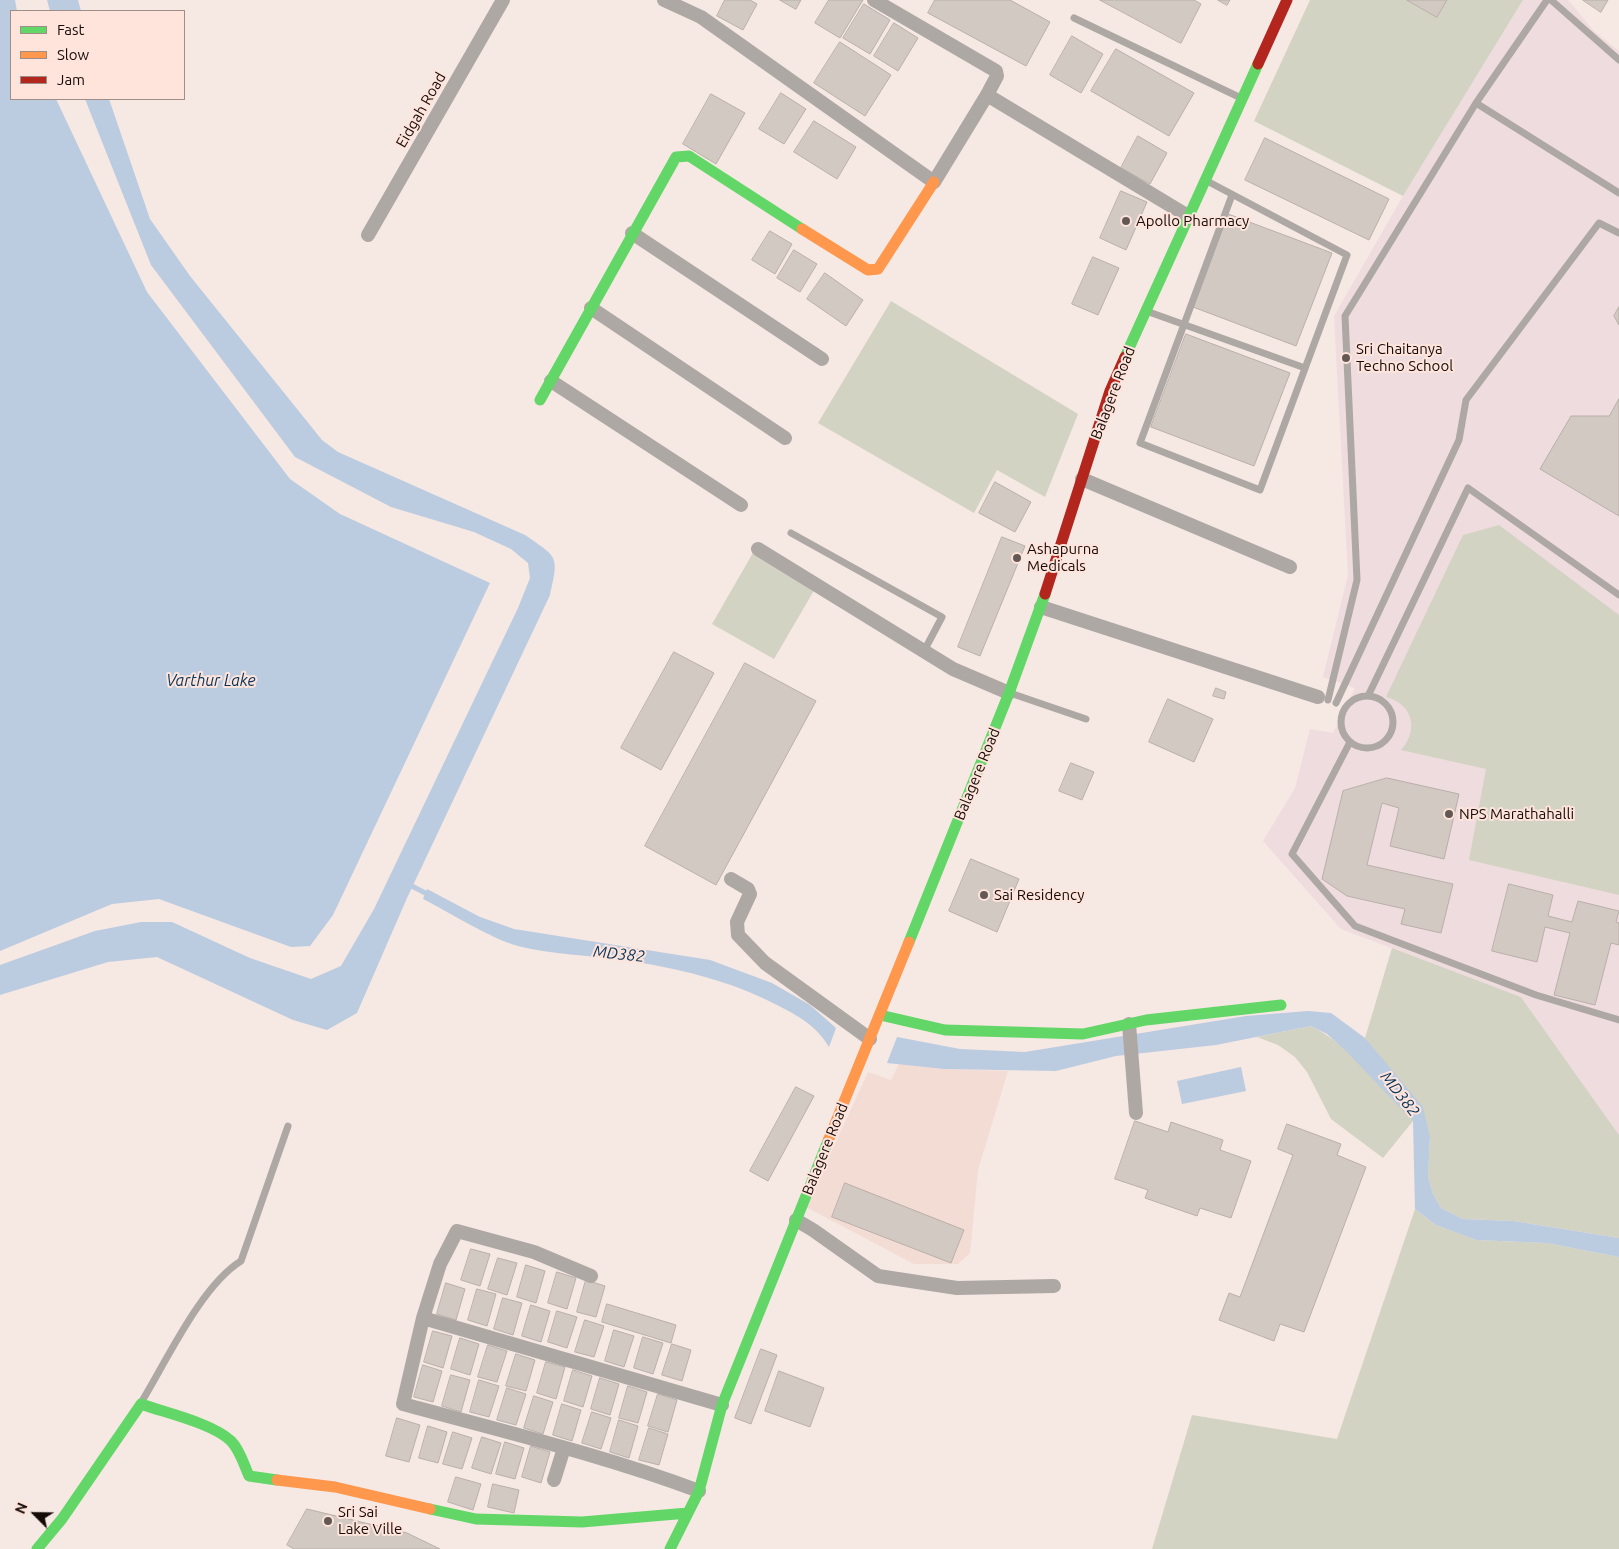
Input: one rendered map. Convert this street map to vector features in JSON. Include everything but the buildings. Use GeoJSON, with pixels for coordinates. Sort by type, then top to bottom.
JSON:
{"type":"FeatureCollection","features":[{"type":"Feature","properties":{"kind":"street","name":"Eidgah Road"},"geometry":{"type":"LineString","coordinates":[[368,236],[503,0]]}},
{"type":"Feature","properties":{"kind":"street"},"geometry":{"type":"LineString","coordinates":[[664,0],[701,17],[934,182]]}},
{"type":"Feature","properties":{"kind":"street"},"geometry":{"type":"LineString","coordinates":[[540,400],[671,162],[676,157],[689,156],[849,260],[868,270],[878,269],[934,182],[997,76],[996,71],[874,0]]}},
{"type":"Feature","properties":{"kind":"street","name":"Balagere Road"},"geometry":{"type":"LineString","coordinates":[[670,1549],[699,1491],[722,1405],[1009,693],[1040,607],[1110,391],[1287,0]]}},
{"type":"Feature","properties":{"kind":"street"},"geometry":{"type":"LineString","coordinates":[[987,95],[1188,216]]}},
{"type":"Feature","properties":{"kind":"street"},"geometry":{"type":"LineString","coordinates":[[632,233],[822,359]]}},
{"type":"Feature","properties":{"kind":"street"},"geometry":{"type":"LineString","coordinates":[[591,308],[785,438]]}},
{"type":"Feature","properties":{"kind":"street"},"geometry":{"type":"LineString","coordinates":[[551,381],[741,505]]}},
{"type":"Feature","properties":{"kind":"street"},"geometry":{"type":"LineString","coordinates":[[1082,479],[1290,567]]}},
{"type":"Feature","properties":{"kind":"street"},"geometry":{"type":"LineString","coordinates":[[758,549],[953,669],[1009,693]]}},
{"type":"Feature","properties":{"kind":"street"},"geometry":{"type":"LineString","coordinates":[[1040,607],[1323,698]]}},
{"type":"Feature","properties":{"kind":"street"},"geometry":{"type":"LineString","coordinates":[[732,879],[748,889],[750,894],[738,922],[738,935],[765,962],[870,1039]]}},
{"type":"Feature","properties":{"kind":"street"},"geometry":{"type":"LineString","coordinates":[[880,1014],[945,1030],[1083,1034],[1130,1029],[1146,1020],[1281,1005]]}},
{"type":"Feature","properties":{"kind":"street"},"geometry":{"type":"LineString","coordinates":[[1130,1029],[1136,1113]]}},
{"type":"Feature","properties":{"kind":"street"},"geometry":{"type":"LineString","coordinates":[[796,1220],[878,1276],[957,1288],[1054,1286]]}},
{"type":"Feature","properties":{"kind":"street"},"geometry":{"type":"LineString","coordinates":[[591,1276],[534,1252],[457,1231],[440,1264],[423,1318],[404,1404],[564,1448],[699,1491]]}},
{"type":"Feature","properties":{"kind":"street"},"geometry":{"type":"LineString","coordinates":[[423,1318],[722,1405]]}},
{"type":"Feature","properties":{"kind":"street"},"geometry":{"type":"LineString","coordinates":[[37,1549],[62,1519],[141,1404],[197,1424],[230,1440],[242,1457],[249,1476],[335,1487],[476,1519],[582,1522],[688,1513]]}},
{"type":"Feature","properties":{"kind":"street"},"geometry":{"type":"LineString","coordinates":[[554,1480],[564,1448]]}},
{"type":"Feature","properties":{"kind":"lane"},"geometry":{"type":"LineString","coordinates":[[1347,706],[1323,698],[1357,580],[1346,316],[1476,103],[1547,0]]}},
{"type":"Feature","properties":{"kind":"lane"},"geometry":{"type":"LineString","coordinates":[[1551,0],[1619,60]]}},
{"type":"Feature","properties":{"kind":"lane"},"geometry":{"type":"LineString","coordinates":[[1074,18],[1241,98]]}},
{"type":"Feature","properties":{"kind":"lane"},"geometry":{"type":"LineString","coordinates":[[1476,103],[1619,193]]}},
{"type":"Feature","properties":{"kind":"lane"},"geometry":{"type":"LineString","coordinates":[[1205,180],[1347,255],[1260,490],[1140,443],[1232,195]]}},
{"type":"Feature","properties":{"kind":"lane"},"geometry":{"type":"LineString","coordinates":[[1336,703],[1459,440],[1466,400],[1598,222],[1619,233]]}},
{"type":"Feature","properties":{"kind":"lane"},"geometry":{"type":"LineString","coordinates":[[1146,311],[1305,368]]}},
{"type":"Feature","properties":{"kind":"lane"},"geometry":{"type":"LineString","coordinates":[[1368,696],[1468,488],[1619,595]]}},
{"type":"Feature","properties":{"kind":"lane"},"geometry":{"type":"LineString","coordinates":[[791,533],[942,617],[924,651]]}},
{"type":"Feature","properties":{"kind":"lane"},"geometry":{"type":"LineString","coordinates":[[1009,693],[1086,719]]}},
{"type":"Feature","properties":{"kind":"lane"},"geometry":{"type":"LineString","coordinates":[[1368,696],[1377,698],[1385,703],[1393,718],[1393,727],[1384,743],[1376,747],[1358,747],[1350,742],[1341,726],[1342,717],[1347,706],[1359,697],[1368,696]]}},
{"type":"Feature","properties":{"kind":"lane"},"geometry":{"type":"LineString","coordinates":[[1350,742],[1292,854],[1355,926],[1536,995],[1619,1020]]}},
{"type":"Feature","properties":{"kind":"lane"},"geometry":{"type":"LineString","coordinates":[[141,1404],[200,1303],[227,1270],[241,1261],[288,1126]]}},
{"type":"Feature","properties":{"kind":"shaded area"},"geometry":{"type":"Polygon","coordinates":[[[1523,0],[1568,0],[1594,31],[1619,51],[1619,1135],[1521,997],[1341,929],[1263,841],[1295,788],[1310,729],[1333,733],[1355,688],[1323,677],[1348,575],[1334,316],[1403,196],[1523,0]]]}},
{"type":"Feature","properties":{"kind":"shaded area"},"geometry":{"type":"Polygon","coordinates":[[[899,1064],[944,1069],[1008,1071],[978,1170],[970,1253],[958,1264],[914,1264],[806,1207],[868,1072],[891,1080],[899,1064]]]}},
{"type":"Feature","properties":{"kind":"green space"},"geometry":{"type":"Polygon","coordinates":[[[1310,0],[1523,0],[1403,196],[1254,121],[1310,0]]]}},
{"type":"Feature","properties":{"kind":"green space"},"geometry":{"type":"Polygon","coordinates":[[[891,301],[1078,414],[1045,497],[997,470],[974,513],[818,423],[891,301]]]}},
{"type":"Feature","properties":{"kind":"green space"},"geometry":{"type":"Polygon","coordinates":[[[1499,525],[1619,615],[1619,895],[1469,860],[1486,769],[1401,750],[1410,734],[1410,719],[1402,705],[1386,697],[1463,535],[1499,525]]]}},
{"type":"Feature","properties":{"kind":"green space"},"geometry":{"type":"Polygon","coordinates":[[[754,551],[816,587],[774,659],[712,624],[754,551]]]}},
{"type":"Feature","properties":{"kind":"green space"},"geometry":{"type":"Polygon","coordinates":[[[1392,948],[1521,997],[1619,1135],[1619,1238],[1513,1221],[1463,1219],[1441,1208],[1433,1194],[1428,1177],[1430,1137],[1365,1038],[1392,948]]]}},
{"type":"Feature","properties":{"kind":"green space"},"geometry":{"type":"Polygon","coordinates":[[[1311,1026],[1339,1044],[1353,1056],[1413,1121],[1383,1158],[1331,1119],[1307,1072],[1295,1057],[1278,1045],[1257,1037],[1311,1026]]]}},
{"type":"Feature","properties":{"kind":"green space"},"geometry":{"type":"Polygon","coordinates":[[[1415,1209],[1436,1225],[1476,1240],[1547,1243],[1619,1257],[1619,1549],[1152,1549],[1192,1415],[1337,1439],[1415,1209]]]}},
{"type":"Feature","properties":{"kind":"water","name":"Varthur Lake"},"geometry":{"type":"Polygon","coordinates":[[[0,0],[15,0],[17,10],[10,10],[10,100],[56,100],[147,292],[290,479],[340,514],[490,583],[333,915],[310,946],[291,947],[159,899],[112,904],[0,951],[0,0]]]}},
{"type":"Feature","properties":{"kind":"water"},"geometry":{"type":"Polygon","coordinates":[[[47,0],[78,0],[81,10],[50,10],[47,0]]]}},
{"type":"Feature","properties":{"kind":"water"},"geometry":{"type":"Polygon","coordinates":[[[85,100],[109,100],[150,219],[190,276],[322,440],[338,452],[525,535],[550,554],[555,565],[550,595],[407,898],[357,1013],[327,1030],[293,1020],[157,957],[108,962],[0,995],[0,965],[95,931],[141,922],[172,922],[250,958],[311,979],[341,966],[374,909],[518,608],[530,578],[528,563],[511,549],[474,532],[391,507],[295,457],[151,265],[85,100]]]}},
{"type":"Feature","properties":{"kind":"water"},"geometry":{"type":"Polygon","coordinates":[[[427,889],[480,917],[514,929],[710,960],[772,983],[810,1005],[836,1028],[829,1047],[812,1027],[799,1017],[759,996],[721,982],[683,971],[644,963],[518,946],[483,931],[423,899],[427,889]]]}},
{"type":"Feature","properties":{"kind":"water"},"geometry":{"type":"Polygon","coordinates":[[[1308,1011],[1331,1013],[1365,1038],[1423,1107],[1430,1137],[1428,1177],[1433,1194],[1441,1208],[1463,1219],[1513,1221],[1619,1238],[1619,1257],[1547,1243],[1476,1240],[1436,1225],[1415,1209],[1413,1121],[1346,1051],[1327,1034],[1311,1026],[1216,1045],[1116,1056],[1056,1071],[944,1069],[887,1063],[897,1037],[960,1049],[1025,1052],[1246,1016],[1308,1011]]]}},
{"type":"Feature","properties":{"kind":"water"},"geometry":{"type":"Polygon","coordinates":[[[1241,1067],[1246,1091],[1182,1104],[1177,1081],[1241,1067]]]}},
{"type":"Feature","properties":{"kind":"waterway","name":"MD382"},"geometry":{"type":"LineString","coordinates":[[408,884],[431,896]]}},
{"type":"Feature","properties":{"kind":"traffic: fast"},"geometry":{"type":"LineString","coordinates":[[1125,357],[1258,64]]}},
{"type":"Feature","properties":{"kind":"traffic: fast"},"geometry":{"type":"LineString","coordinates":[[540,400],[676,157],[689,156],[802,229]]}},
{"type":"Feature","properties":{"kind":"traffic: fast"},"geometry":{"type":"LineString","coordinates":[[909,942],[1009,693],[1045,594]]}},
{"type":"Feature","properties":{"kind":"traffic: fast"},"geometry":{"type":"LineString","coordinates":[[880,1015],[945,1030],[1083,1034],[1146,1020],[1281,1005]]}},
{"type":"Feature","properties":{"kind":"traffic: fast"},"geometry":{"type":"LineString","coordinates":[[670,1549],[699,1491],[722,1405],[828,1141]]}},
{"type":"Feature","properties":{"kind":"traffic: fast"},"geometry":{"type":"LineString","coordinates":[[37,1549],[62,1519],[141,1404],[188,1419],[223,1435],[237,1449],[249,1476],[277,1480]]}},
{"type":"Feature","properties":{"kind":"traffic: fast"},"geometry":{"type":"LineString","coordinates":[[430,1509],[476,1519],[582,1522],[688,1513]]}},
{"type":"Feature","properties":{"kind":"traffic: slow"},"geometry":{"type":"LineString","coordinates":[[802,229],[868,270],[878,269],[934,182]]}},
{"type":"Feature","properties":{"kind":"traffic: slow"},"geometry":{"type":"LineString","coordinates":[[828,1141],[909,942]]}},
{"type":"Feature","properties":{"kind":"traffic: slow"},"geometry":{"type":"LineString","coordinates":[[277,1480],[335,1487],[430,1509]]}},
{"type":"Feature","properties":{"kind":"traffic: jam"},"geometry":{"type":"LineString","coordinates":[[1258,64],[1287,0]]}},
{"type":"Feature","properties":{"kind":"traffic: jam"},"geometry":{"type":"LineString","coordinates":[[1045,594],[1110,391],[1125,357]]}},
{"type":"Feature","properties":{"kind":"place","name":"Apollo Pharmacy"},"geometry":{"type":"Point","coordinates":[1126,221]}},
{"type":"Feature","properties":{"kind":"place","name":"Sri Chaitanya Techno School"},"geometry":{"type":"Point","coordinates":[1346,358]}},
{"type":"Feature","properties":{"kind":"place","name":"Ashapurna Medicals"},"geometry":{"type":"Point","coordinates":[1017,558]}},
{"type":"Feature","properties":{"kind":"place","name":"NPS Marathahalli"},"geometry":{"type":"Point","coordinates":[1449,814]}},
{"type":"Feature","properties":{"kind":"place","name":"Sai Residency"},"geometry":{"type":"Point","coordinates":[984,895]}},
{"type":"Feature","properties":{"kind":"place","name":"Sri Sai Lake Ville"},"geometry":{"type":"Point","coordinates":[328,1521]}}]}
